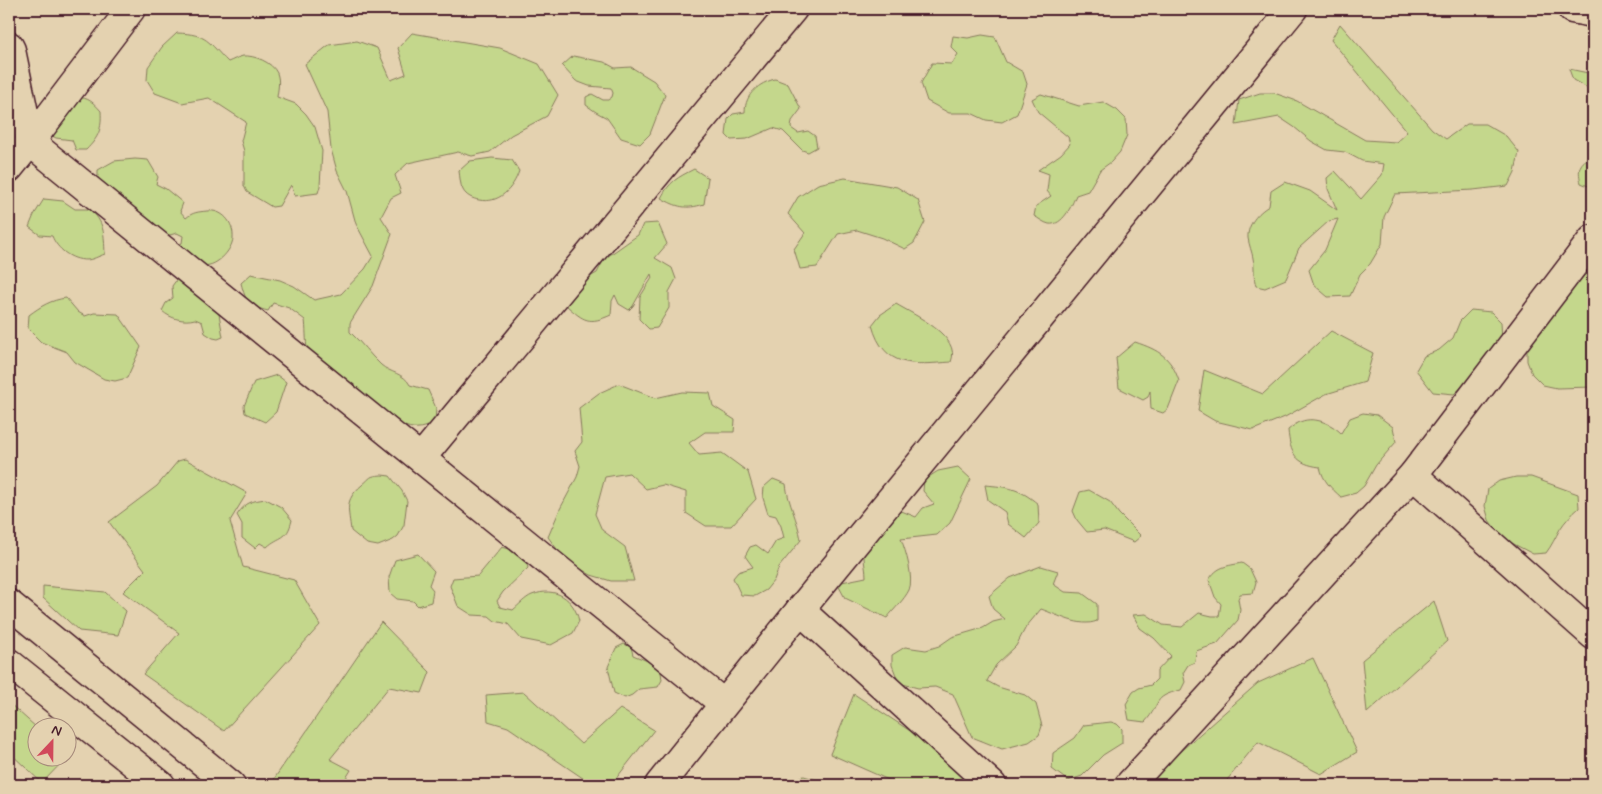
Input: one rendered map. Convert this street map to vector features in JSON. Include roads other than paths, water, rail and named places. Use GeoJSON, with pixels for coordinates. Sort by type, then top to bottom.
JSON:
{"type":"FeatureCollection","features":[{"type":"Feature","properties":{"kind":"street"},"geometry":{"type":"LineString","coordinates":[[9,168],[131,9]]}},
{"type":"Feature","properties":{"kind":"street"},"geometry":{"type":"LineString","coordinates":[[421,458],[793,9]]}},
{"type":"Feature","properties":{"kind":"street"},"geometry":{"type":"LineString","coordinates":[[659,785],[724,703],[1293,9]]}},
{"type":"Feature","properties":{"kind":"street"},"geometry":{"type":"LineString","coordinates":[[1572,9],[1593,13]]}},
{"type":"Feature","properties":{"kind":"street"},"geometry":{"type":"LineString","coordinates":[[9,46],[30,142],[724,703]]}},
{"type":"Feature","properties":{"kind":"street"},"geometry":{"type":"LineString","coordinates":[[1129,785],[1413,476],[1593,239]]}},
{"type":"Feature","properties":{"kind":"street"},"geometry":{"type":"LineString","coordinates":[[1413,476],[1593,635]]}},
{"type":"Feature","properties":{"kind":"street"},"geometry":{"type":"LineString","coordinates":[[9,604],[231,785]]}},
{"type":"Feature","properties":{"kind":"street"},"geometry":{"type":"LineString","coordinates":[[800,610],[992,785]]}},
{"type":"Feature","properties":{"kind":"street"},"geometry":{"type":"LineString","coordinates":[[9,662],[161,785]]}}]}
